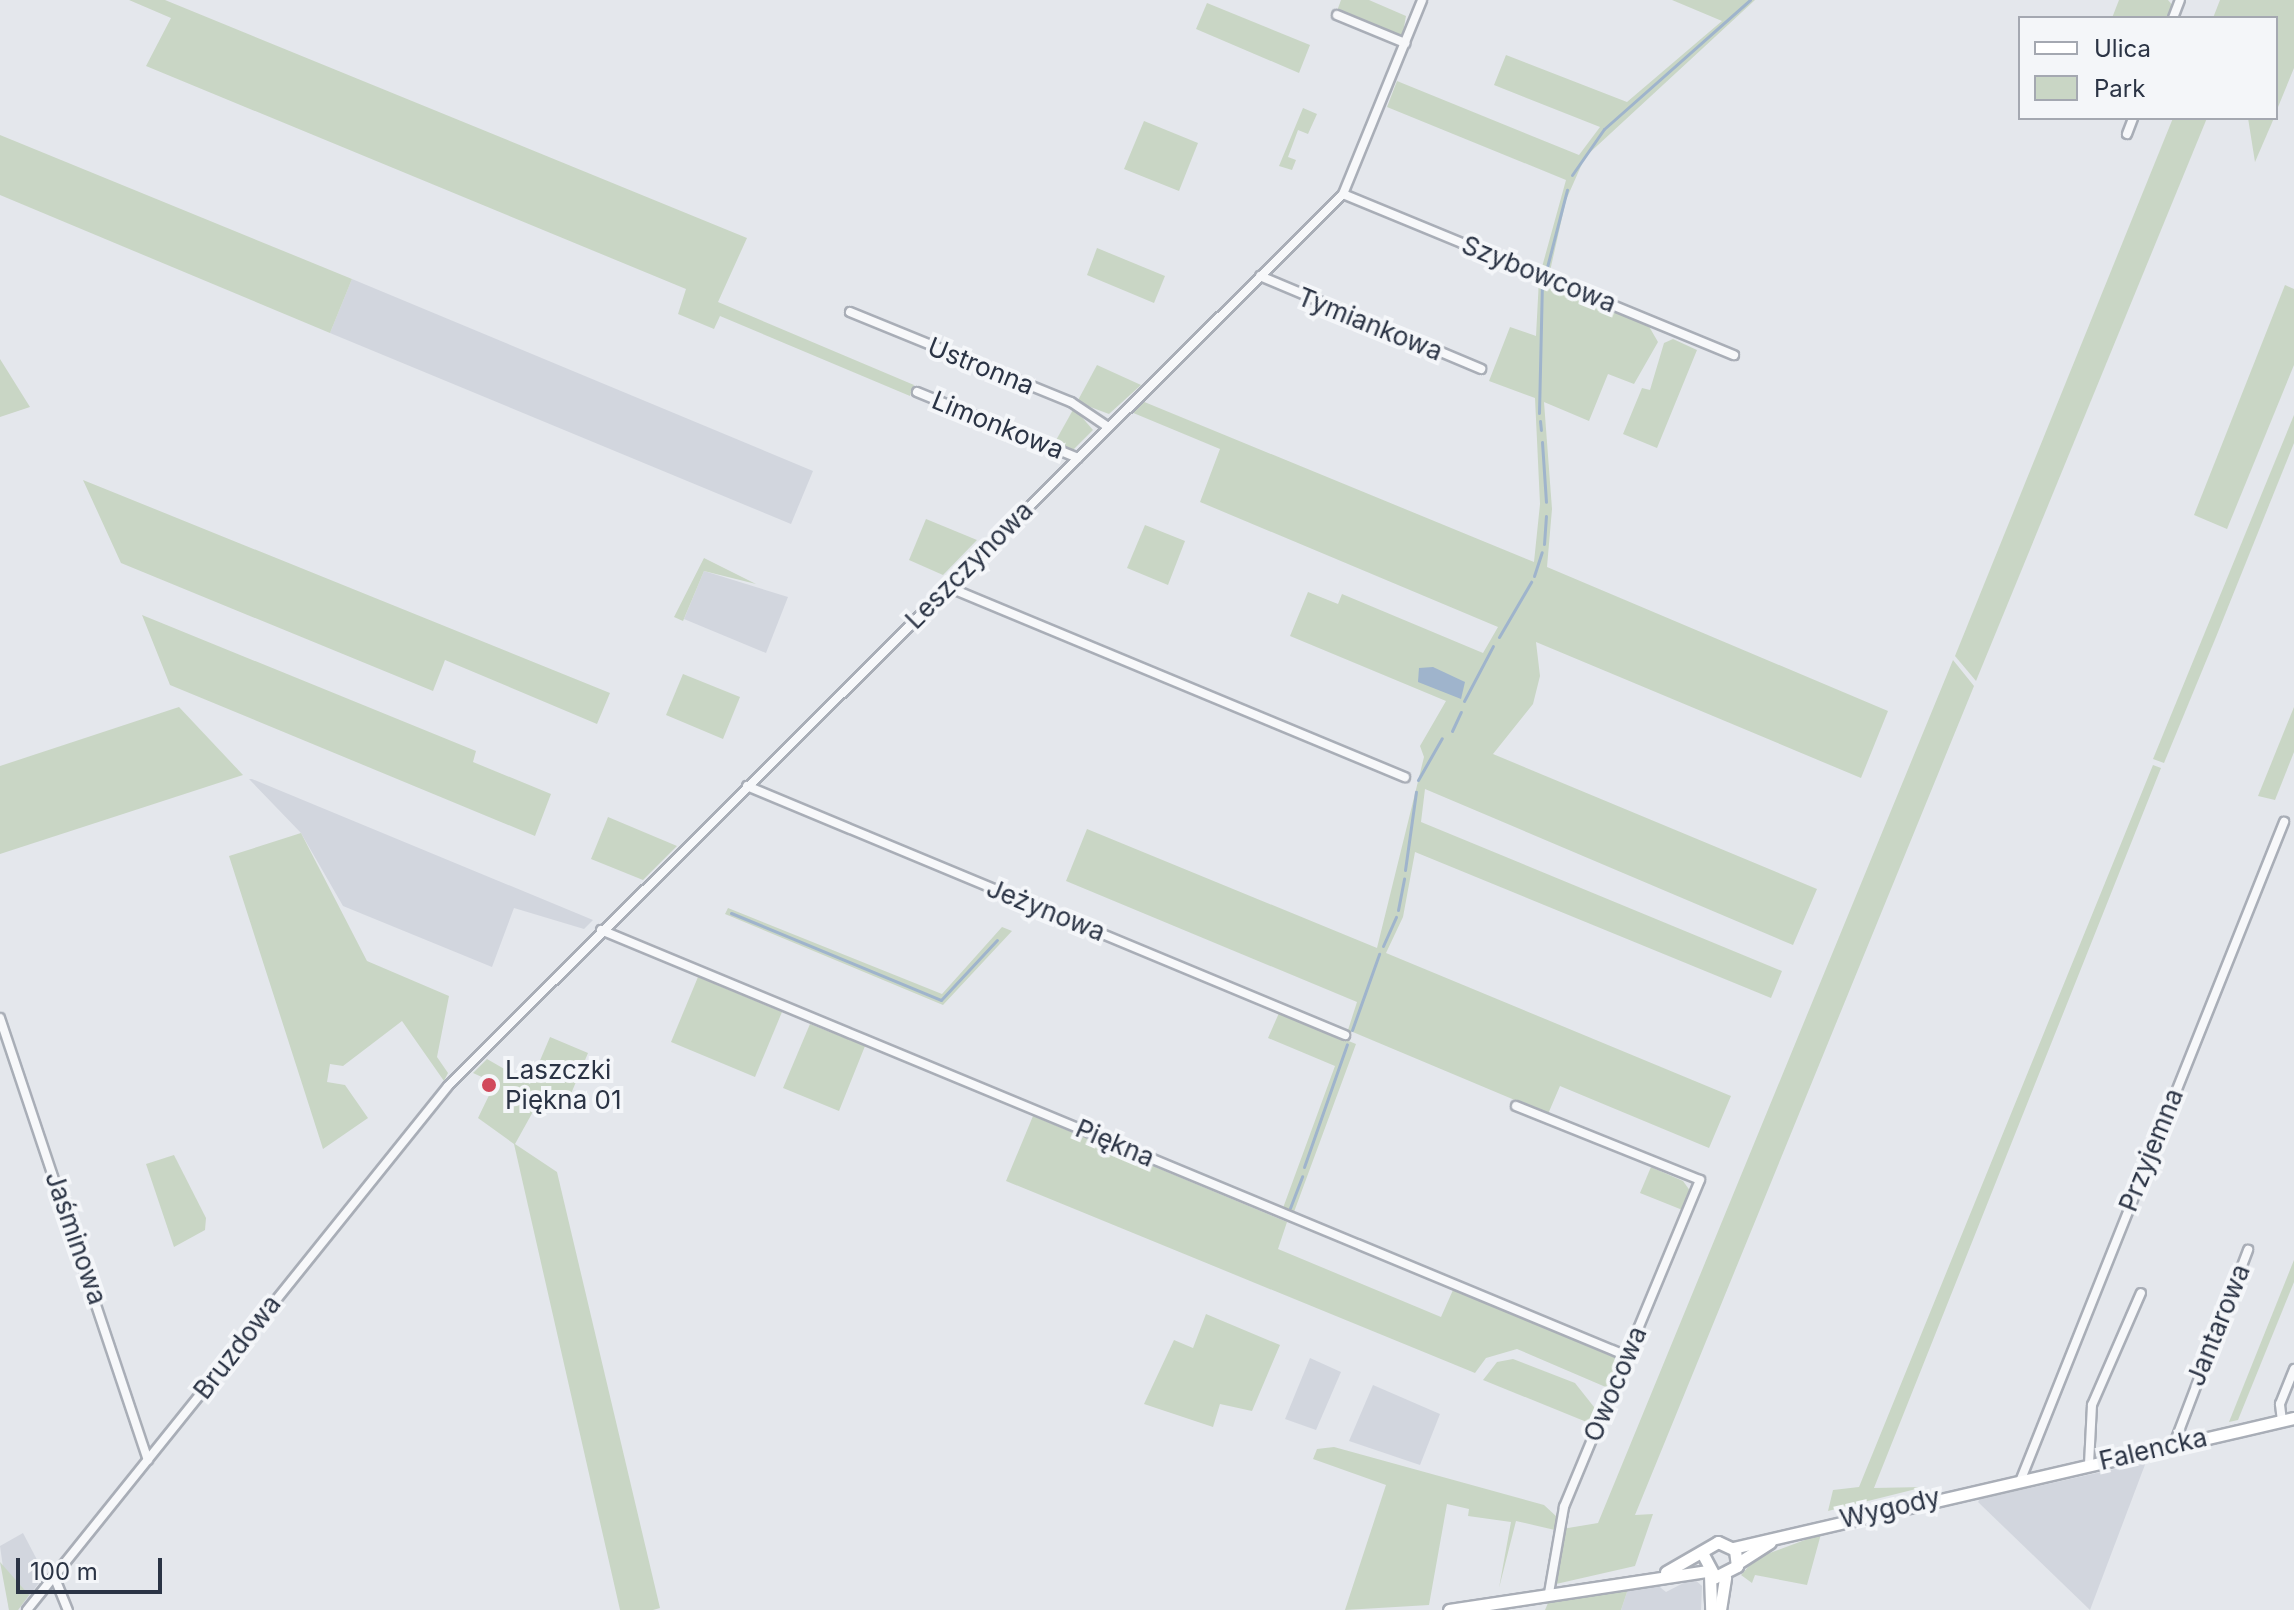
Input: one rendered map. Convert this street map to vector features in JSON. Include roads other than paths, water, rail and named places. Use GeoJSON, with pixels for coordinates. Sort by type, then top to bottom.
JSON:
{"type":"FeatureCollection","features":[{"type":"Feature","properties":{"kind":"street","name":"Leszczynowa"},"geometry":{"type":"LineString","coordinates":[[448,1086],[601,930],[1343,194],[1422,0]]}},
{"type":"Feature","properties":{"kind":"street"},"geometry":{"type":"LineString","coordinates":[[1337,15],[1405,43]]}},
{"type":"Feature","properties":{"kind":"street"},"geometry":{"type":"LineString","coordinates":[[2127,134],[2132,120]]}},
{"type":"Feature","properties":{"kind":"street","name":"Szybowcowa"},"geometry":{"type":"LineString","coordinates":[[1343,194],[1734,355]]}},
{"type":"Feature","properties":{"kind":"street","name":"Tymiankowa"},"geometry":{"type":"LineString","coordinates":[[1260,276],[1481,369]]}},
{"type":"Feature","properties":{"kind":"street","name":"Ustronna"},"geometry":{"type":"LineString","coordinates":[[850,312],[1071,402],[1108,427]]}},
{"type":"Feature","properties":{"kind":"street","name":"Limonkowa"},"geometry":{"type":"LineString","coordinates":[[917,392],[1078,458]]}},
{"type":"Feature","properties":{"kind":"street"},"geometry":{"type":"LineString","coordinates":[[948,587],[1405,777]]}},
{"type":"Feature","properties":{"kind":"street","name":"Jeżynowa"},"geometry":{"type":"LineString","coordinates":[[747,786],[1345,1035]]}},
{"type":"Feature","properties":{"kind":"street","name":"Przyjemna"},"geometry":{"type":"LineString","coordinates":[[2016,1480],[2284,822]]}},
{"type":"Feature","properties":{"kind":"street","name":"Piękna"},"geometry":{"type":"LineString","coordinates":[[601,930],[1627,1356]]}},
{"type":"Feature","properties":{"kind":"street","name":"Jaśminowa"},"geometry":{"type":"LineString","coordinates":[[0,1018],[148,1460]]}},
{"type":"Feature","properties":{"kind":"street","name":"Bruzdowa"},"geometry":{"type":"LineString","coordinates":[[27,1610],[448,1086]]}},
{"type":"Feature","properties":{"kind":"street","name":"Owocowa"},"geometry":{"type":"LineString","coordinates":[[1516,1106],[1700,1180],[1564,1507],[1549,1593]]}},
{"type":"Feature","properties":{"kind":"street","name":"Jantarowa"},"geometry":{"type":"LineString","coordinates":[[2174,1444],[2248,1250]]}},
{"type":"Feature","properties":{"kind":"street"},"geometry":{"type":"LineString","coordinates":[[2089,1464],[2092,1405],[2141,1293]]}},
{"type":"Feature","properties":{"kind":"street"},"geometry":{"type":"LineString","coordinates":[[2288,1419],[2294,1369]]}},
{"type":"Feature","properties":{"kind":"street","name":"Falencka"},"geometry":{"type":"LineString","coordinates":[[2016,1480],[2288,1419]]}},
{"type":"Feature","properties":{"kind":"street","name":"Wygody"},"geometry":{"type":"LineString","coordinates":[[1733,1548],[1770,1542],[2016,1480]]}},
{"type":"Feature","properties":{"kind":"street"},"geometry":{"type":"LineString","coordinates":[[1666,1572],[1703,1554],[1718,1542],[1733,1548],[1738,1563],[1725,1577],[1720,1610]]}},
{"type":"Feature","properties":{"kind":"street","name":"Wygody"},"geometry":{"type":"LineString","coordinates":[[1738,1563],[1770,1542]]}},
{"type":"Feature","properties":{"kind":"street"},"geometry":{"type":"LineString","coordinates":[[1703,1554],[1711,1610]]}},
{"type":"Feature","properties":{"kind":"street"},"geometry":{"type":"LineString","coordinates":[[1449,1610],[1666,1572],[1708,1573],[1725,1577]]}},
{"type":"Feature","properties":{"kind":"street"},"geometry":{"type":"LineString","coordinates":[[54,1576],[68,1610]]}},
{"type":"Feature","properties":{"kind":"water"},"geometry":{"type":"Polygon","coordinates":[[[1433,667],[1465,682],[1461,699],[1418,682],[1419,668],[1433,667]]]}},
{"type":"Feature","properties":{"kind":"waterway"},"geometry":{"type":"LineString","coordinates":[[1572,175],[1604,129],[1750,0]]}},
{"type":"Feature","properties":{"kind":"waterway"},"geometry":{"type":"LineString","coordinates":[[1546,271],[1567,190]]}},
{"type":"Feature","properties":{"kind":"waterway"},"geometry":{"type":"LineString","coordinates":[[1539,413],[1542,285]]}},
{"type":"Feature","properties":{"kind":"waterway"},"geometry":{"type":"LineString","coordinates":[[1540,421],[1541,430]]}},
{"type":"Feature","properties":{"kind":"waterway"},"geometry":{"type":"LineString","coordinates":[[1542,442],[1546,502]]}},
{"type":"Feature","properties":{"kind":"waterway"},"geometry":{"type":"LineString","coordinates":[[1544,544],[1546,516]]}},
{"type":"Feature","properties":{"kind":"waterway"},"geometry":{"type":"LineString","coordinates":[[1534,576],[1542,552]]}},
{"type":"Feature","properties":{"kind":"waterway"},"geometry":{"type":"LineString","coordinates":[[1499,637],[1531,582]]}},
{"type":"Feature","properties":{"kind":"waterway"},"geometry":{"type":"LineString","coordinates":[[1464,701],[1493,646]]}},
{"type":"Feature","properties":{"kind":"waterway"},"geometry":{"type":"LineString","coordinates":[[1452,731],[1461,712]]}},
{"type":"Feature","properties":{"kind":"waterway"},"geometry":{"type":"LineString","coordinates":[[1418,780],[1442,738]]}},
{"type":"Feature","properties":{"kind":"waterway"},"geometry":{"type":"LineString","coordinates":[[1405,870],[1416,792]]}},
{"type":"Feature","properties":{"kind":"waterway"},"geometry":{"type":"LineString","coordinates":[[1398,910],[1404,879]]}},
{"type":"Feature","properties":{"kind":"waterway"},"geometry":{"type":"LineString","coordinates":[[731,913],[941,1000],[997,940]]}},
{"type":"Feature","properties":{"kind":"waterway"},"geometry":{"type":"LineString","coordinates":[[1383,946],[1396,917]]}},
{"type":"Feature","properties":{"kind":"waterway"},"geometry":{"type":"LineString","coordinates":[[1352,1030],[1379,954]]}},
{"type":"Feature","properties":{"kind":"waterway"},"geometry":{"type":"LineString","coordinates":[[1304,1167],[1347,1044]]}},
{"type":"Feature","properties":{"kind":"waterway"},"geometry":{"type":"LineString","coordinates":[[1290,1208],[1302,1176]]}},
{"type":"Feature","properties":{"kind":"place","name":"Laszczki Piękna 01"},"geometry":{"type":"Point","coordinates":[489,1085]}}]}
